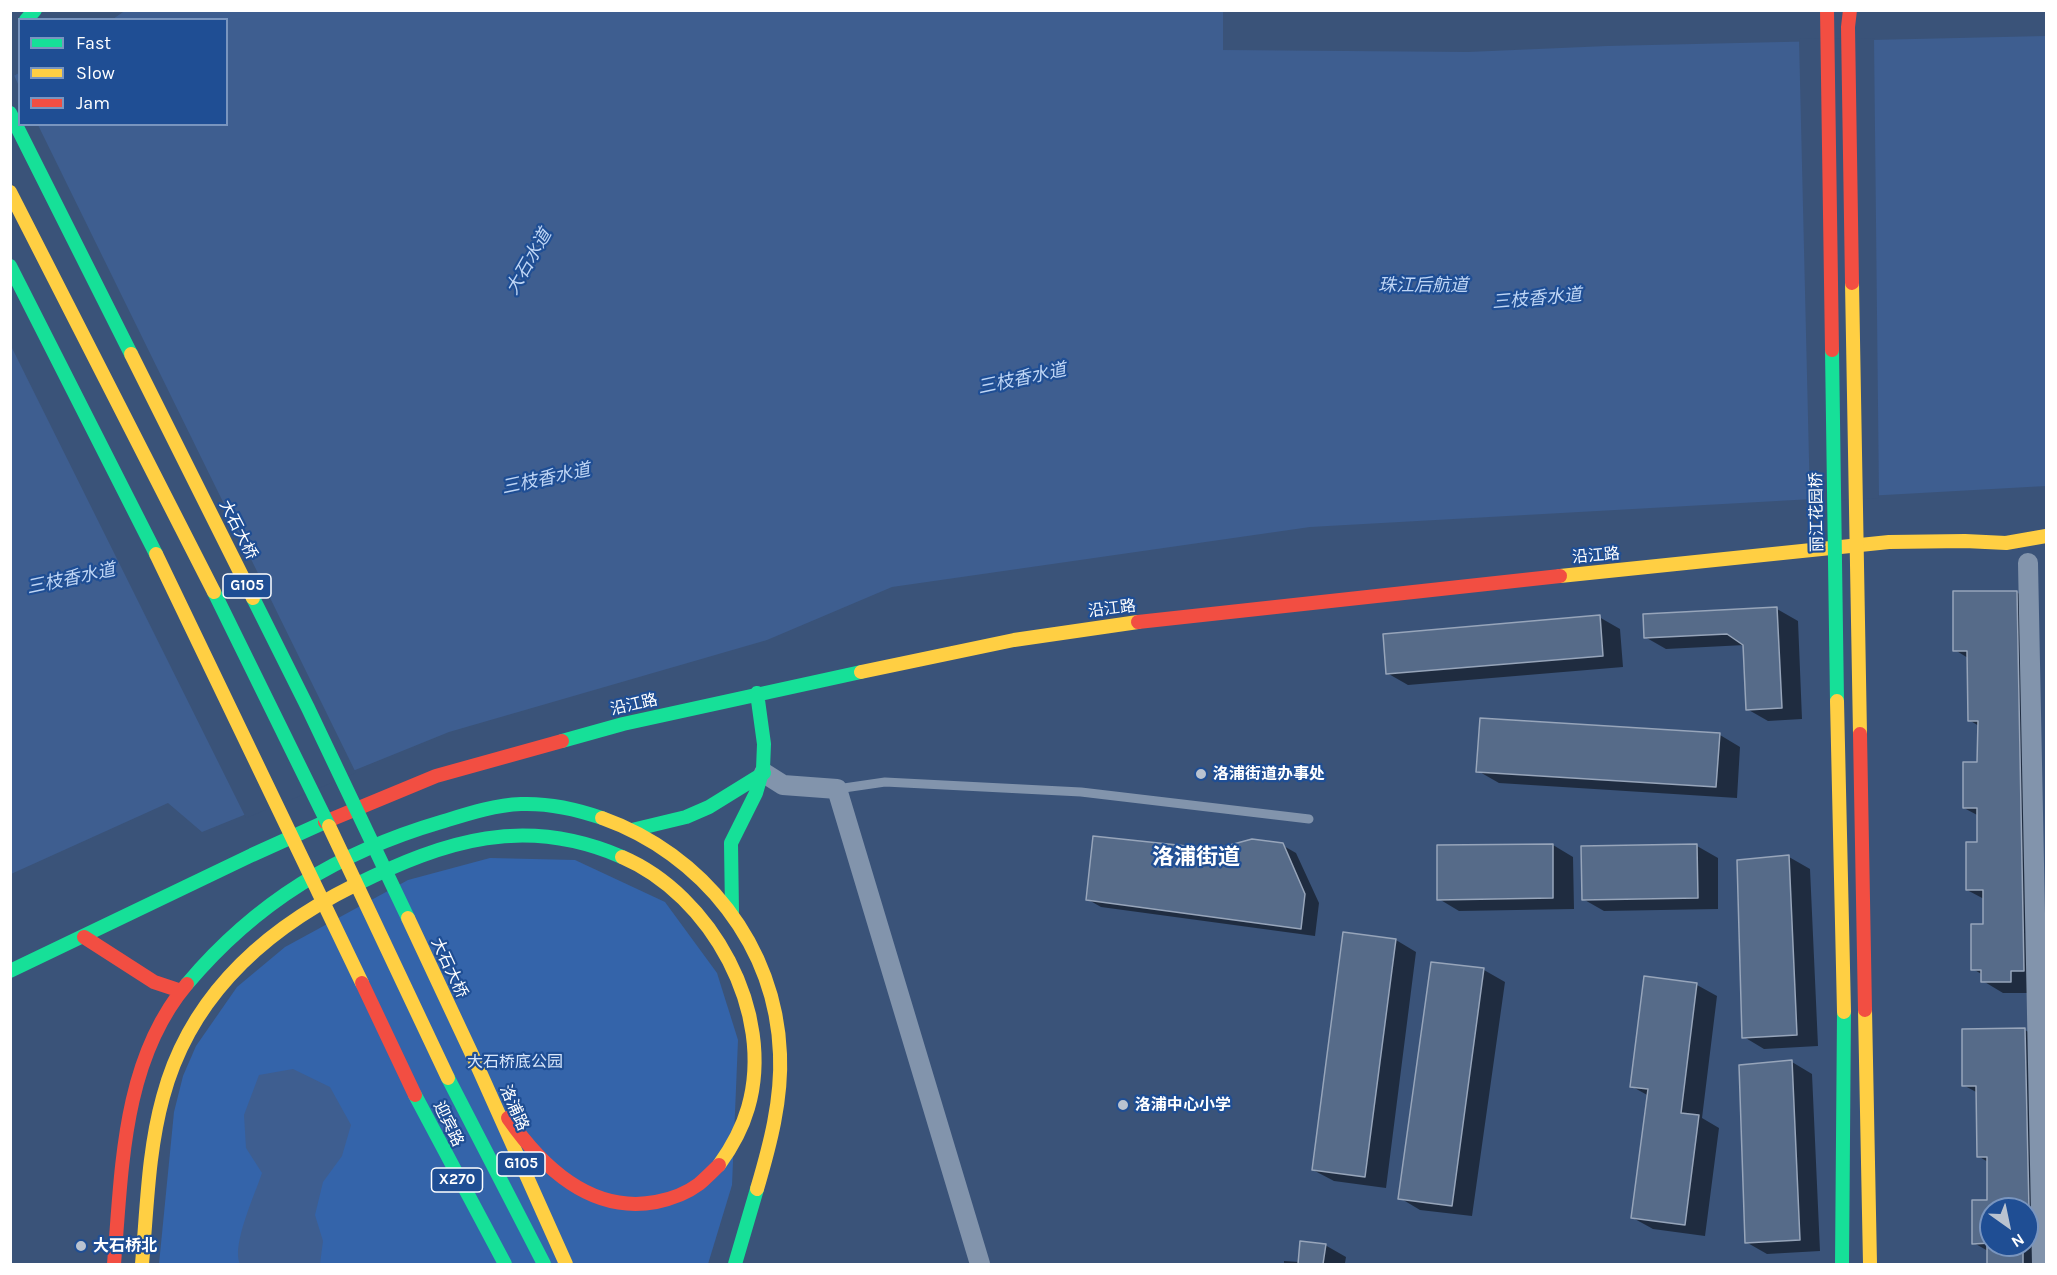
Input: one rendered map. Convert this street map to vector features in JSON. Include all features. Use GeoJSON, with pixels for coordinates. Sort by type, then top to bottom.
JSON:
{"type":"FeatureCollection","features":[{"type":"Feature","properties":{"kind":"main road","name":"丽江花园桥"},"geometry":{"type":"LineString","coordinates":[[1827,10],[1844,1012],[1842,1264]]}},
{"type":"Feature","properties":{"kind":"main road"},"geometry":{"type":"LineString","coordinates":[[1850,10],[1848,27],[1870,1264]]}},
{"type":"Feature","properties":{"kind":"main road","name":"大石大桥"},"geometry":{"type":"LineString","coordinates":[[10,113],[308,708],[476,1063]]}},
{"type":"Feature","properties":{"kind":"main road","name":"G105"},"geometry":{"type":"LineString","coordinates":[[10,192],[103,370],[362,892],[448,1077],[544,1264]]}},
{"type":"Feature","properties":{"kind":"main road"},"geometry":{"type":"LineString","coordinates":[[10,266],[90,421],[415,1095],[506,1264]]}},
{"type":"Feature","properties":{"kind":"main road"},"geometry":{"type":"LineString","coordinates":[[2006,543],[2046,536]]}},
{"type":"Feature","properties":{"kind":"main road","name":"沿江路"},"geometry":{"type":"LineString","coordinates":[[10,971],[252,855],[436,776],[623,724],[952,651],[1107,625],[1527,579],[1889,542],[2006,543]]}},
{"type":"Feature","properties":{"kind":"main road"},"geometry":{"type":"LineString","coordinates":[[2006,543],[2032,558]]}},
{"type":"Feature","properties":{"kind":"main road"},"geometry":{"type":"LineString","coordinates":[[732,912],[731,843],[764,773],[765,737],[757,693]]}},
{"type":"Feature","properties":{"kind":"main road"},"geometry":{"type":"LineString","coordinates":[[632,830],[686,817],[709,807],[764,773]]}},
{"type":"Feature","properties":{"kind":"main road"},"geometry":{"type":"LineString","coordinates":[[114,1264],[127,1132],[136,1083],[156,1033],[182,991],[200,968],[228,938],[268,905],[326,870],[409,832],[487,809],[522,804],[553,806],[590,814],[632,830],[657,843],[703,877],[732,912],[755,952],[769,987],[777,1023],[780,1060],[778,1098],[771,1134],[735,1264]]}},
{"type":"Feature","properties":{"kind":"main road"},"geometry":{"type":"LineString","coordinates":[[142,1264],[155,1128],[162,1093],[184,1040],[204,1006],[242,961],[287,926],[366,880],[434,851],[490,836],[543,834],[598,845],[658,876],[682,896],[704,920],[729,962],[750,1023],[754,1071],[750,1103],[742,1130],[720,1166],[697,1186],[675,1198],[659,1203],[632,1204],[593,1195],[574,1186],[556,1173],[514,1126],[476,1063]]}},
{"type":"Feature","properties":{"kind":"main road"},"geometry":{"type":"LineString","coordinates":[[84,937],[154,982],[182,991]]}},
{"type":"Feature","properties":{"kind":"main road","name":"洛浦路"},"geometry":{"type":"LineString","coordinates":[[476,1063],[566,1264]]}},
{"type":"Feature","properties":{"kind":"main road","name":"迎宾路"},"geometry":{"type":"LineString","coordinates":[[415,1095],[500,1264]]}},
{"type":"Feature","properties":{"kind":"street"},"geometry":{"type":"LineString","coordinates":[[2032,558],[2040,772],[2042,1264]]}},
{"type":"Feature","properties":{"kind":"street"},"geometry":{"type":"LineString","coordinates":[[764,773],[783,785],[837,789],[981,1264]]}},
{"type":"Feature","properties":{"kind":"lane"},"geometry":{"type":"LineString","coordinates":[[837,789],[885,782],[1081,792],[1309,819]]}},
{"type":"Feature","properties":{"kind":"green space","name":"大石桥底公园"},"geometry":{"type":"Polygon","coordinates":[[[490,858],[575,860],[665,902],[717,973],[738,1040],[732,1185],[708,1264],[159,1264],[174,1112],[183,1076],[196,1046],[237,987],[285,947],[408,880],[490,858]]]}},
{"type":"Feature","properties":{"kind":"water"},"geometry":{"type":"Polygon","coordinates":[[[126,10],[1223,10],[1223,50],[1468,52],[1607,46],[2046,36],[2046,486],[1310,527],[892,587],[767,640],[449,732],[202,832],[168,803],[11,874],[10,78],[18,74],[18,126],[228,126],[228,18],[114,18],[126,10]]]}},
{"type":"Feature","properties":{"kind":"water"},"geometry":{"type":"Polygon","coordinates":[[[293,1069],[330,1087],[351,1125],[342,1156],[323,1182],[315,1215],[323,1241],[320,1264],[240,1264],[238,1256],[241,1233],[262,1173],[246,1148],[244,1115],[259,1075],[293,1069]]]}},
{"type":"Feature","properties":{"kind":"pier"},"geometry":{"type":"Polygon","coordinates":[[[1874,38],[1879,498],[1810,502],[1799,39],[1874,38]]]}},
{"type":"Feature","properties":{"kind":"pier"},"geometry":{"type":"Polygon","coordinates":[[[13,73],[18,84],[18,126],[38,126],[356,773],[246,818],[10,344],[10,74],[13,73]]]}},
{"type":"Feature","properties":{"kind":"building"},"geometry":{"type":"Polygon","coordinates":[[[1953,591],[2017,591],[2024,971],[2011,971],[2011,982],[1981,982],[1981,970],[1971,970],[1971,924],[1983,924],[1983,890],[1966,890],[1966,842],[1977,842],[1977,808],[1963,808],[1963,762],[1977,762],[1978,721],[1968,721],[1967,651],[1953,651],[1953,591]]]}},
{"type":"Feature","properties":{"kind":"building"},"geometry":{"type":"Polygon","coordinates":[[[1777,607],[1782,708],[1746,710],[1743,645],[1727,634],[1644,638],[1643,614],[1777,607]]]}},
{"type":"Feature","properties":{"kind":"building"},"geometry":{"type":"Polygon","coordinates":[[[1600,615],[1603,656],[1386,674],[1383,634],[1600,615]]]}},
{"type":"Feature","properties":{"kind":"building"},"geometry":{"type":"Polygon","coordinates":[[[1480,718],[1720,733],[1716,787],[1476,772],[1480,718]]]}},
{"type":"Feature","properties":{"kind":"building"},"geometry":{"type":"Polygon","coordinates":[[[1093,836],[1215,849],[1252,839],[1283,843],[1305,894],[1301,929],[1086,900],[1093,836]]]}},
{"type":"Feature","properties":{"kind":"building"},"geometry":{"type":"Polygon","coordinates":[[[1553,844],[1553,898],[1437,900],[1437,845],[1553,844]]]}},
{"type":"Feature","properties":{"kind":"building"},"geometry":{"type":"Polygon","coordinates":[[[1697,844],[1698,898],[1582,900],[1581,846],[1697,844]]]}},
{"type":"Feature","properties":{"kind":"building"},"geometry":{"type":"Polygon","coordinates":[[[1789,855],[1797,1035],[1742,1038],[1737,860],[1789,855]]]}},
{"type":"Feature","properties":{"kind":"building"},"geometry":{"type":"Polygon","coordinates":[[[1343,932],[1396,939],[1365,1177],[1312,1170],[1343,932]]]}},
{"type":"Feature","properties":{"kind":"building"},"geometry":{"type":"Polygon","coordinates":[[[1431,962],[1484,968],[1452,1206],[1398,1199],[1431,962]]]}},
{"type":"Feature","properties":{"kind":"building"},"geometry":{"type":"Polygon","coordinates":[[[1644,976],[1697,983],[1681,1113],[1699,1115],[1685,1225],[1631,1218],[1648,1089],[1630,1087],[1644,976]]]}},
{"type":"Feature","properties":{"kind":"building"},"geometry":{"type":"Polygon","coordinates":[[[2025,1028],[2029,1197],[1987,1197],[1987,1157],[1977,1157],[1976,1086],[1962,1086],[1962,1029],[2025,1028]]]}},
{"type":"Feature","properties":{"kind":"building"},"geometry":{"type":"Polygon","coordinates":[[[1792,1060],[1800,1240],[1745,1243],[1739,1065],[1792,1060]]]}},
{"type":"Feature","properties":{"kind":"building"},"geometry":{"type":"Polygon","coordinates":[[[1972,1200],[1979,1200],[1979,1244],[1972,1244],[1972,1200]]]}},
{"type":"Feature","properties":{"kind":"building"},"geometry":{"type":"Polygon","coordinates":[[[1300,1241],[1326,1244],[1323,1264],[1298,1264],[1300,1241]]]}},
{"type":"Feature","properties":{"kind":"building"},"geometry":{"type":"Polygon","coordinates":[[[1987,1257],[2023,1257],[2023,1264],[1987,1264],[1987,1257]]]}},
{"type":"Feature","properties":{"kind":"traffic: fast"},"geometry":{"type":"LineString","coordinates":[[28,18],[35,10]]}},
{"type":"Feature","properties":{"kind":"traffic: fast"},"geometry":{"type":"LineString","coordinates":[[10,113],[131,354]]}},
{"type":"Feature","properties":{"kind":"traffic: fast"},"geometry":{"type":"LineString","coordinates":[[10,266],[156,554]]}},
{"type":"Feature","properties":{"kind":"traffic: fast"},"geometry":{"type":"LineString","coordinates":[[1832,350],[1837,701]]}},
{"type":"Feature","properties":{"kind":"traffic: fast"},"geometry":{"type":"LineString","coordinates":[[214,592],[329,826]]}},
{"type":"Feature","properties":{"kind":"traffic: fast"},"geometry":{"type":"LineString","coordinates":[[253,598],[408,918]]}},
{"type":"Feature","properties":{"kind":"traffic: fast"},"geometry":{"type":"LineString","coordinates":[[562,741],[623,724],[861,672]]}},
{"type":"Feature","properties":{"kind":"traffic: fast"},"geometry":{"type":"LineString","coordinates":[[732,912],[731,843],[756,793],[763,769],[764,744],[757,693]]}},
{"type":"Feature","properties":{"kind":"traffic: fast"},"geometry":{"type":"LineString","coordinates":[[632,830],[686,817],[709,807],[764,773]]}},
{"type":"Feature","properties":{"kind":"traffic: fast"},"geometry":{"type":"LineString","coordinates":[[187,984],[241,928],[271,905],[334,865],[368,848],[451,819],[501,806],[531,804],[552,806],[602,818]]}},
{"type":"Feature","properties":{"kind":"traffic: fast"},"geometry":{"type":"LineString","coordinates":[[10,971],[325,822]]}},
{"type":"Feature","properties":{"kind":"traffic: fast"},"geometry":{"type":"LineString","coordinates":[[355,885],[421,856],[486,838],[552,837],[586,844],[622,857]]}},
{"type":"Feature","properties":{"kind":"traffic: fast"},"geometry":{"type":"LineString","coordinates":[[1842,1264],[1844,1012]]}},
{"type":"Feature","properties":{"kind":"traffic: fast"},"geometry":{"type":"LineString","coordinates":[[448,1078],[544,1264]]}},
{"type":"Feature","properties":{"kind":"traffic: fast"},"geometry":{"type":"LineString","coordinates":[[415,1095],[505,1264]]}},
{"type":"Feature","properties":{"kind":"traffic: fast"},"geometry":{"type":"LineString","coordinates":[[735,1264],[757,1189]]}},
{"type":"Feature","properties":{"kind":"traffic: slow"},"geometry":{"type":"LineString","coordinates":[[10,192],[214,592]]}},
{"type":"Feature","properties":{"kind":"traffic: slow"},"geometry":{"type":"LineString","coordinates":[[1852,283],[1860,734]]}},
{"type":"Feature","properties":{"kind":"traffic: slow"},"geometry":{"type":"LineString","coordinates":[[131,354],[253,598]]}},
{"type":"Feature","properties":{"kind":"traffic: slow"},"geometry":{"type":"LineString","coordinates":[[1560,576],[1889,542],[2006,543],[2046,536]]}},
{"type":"Feature","properties":{"kind":"traffic: slow"},"geometry":{"type":"LineString","coordinates":[[156,554],[362,983]]}},
{"type":"Feature","properties":{"kind":"traffic: slow"},"geometry":{"type":"LineString","coordinates":[[861,672],[1014,640],[1138,622]]}},
{"type":"Feature","properties":{"kind":"traffic: slow"},"geometry":{"type":"LineString","coordinates":[[1837,701],[1844,1012]]}},
{"type":"Feature","properties":{"kind":"traffic: slow"},"geometry":{"type":"LineString","coordinates":[[602,818],[638,834],[672,855],[702,880],[727,909],[749,941],[765,977],[775,1014],[780,1071],[774,1122],[757,1189]]}},
{"type":"Feature","properties":{"kind":"traffic: slow"},"geometry":{"type":"LineString","coordinates":[[329,826],[448,1078]]}},
{"type":"Feature","properties":{"kind":"traffic: slow"},"geometry":{"type":"LineString","coordinates":[[622,857],[654,875],[683,899],[708,928],[729,961],[744,996],[753,1034],[754,1071],[743,1123],[719,1165]]}},
{"type":"Feature","properties":{"kind":"traffic: slow"},"geometry":{"type":"LineString","coordinates":[[142,1264],[149,1180],[158,1117],[175,1061],[192,1028],[212,997],[261,945],[290,923],[355,885]]}},
{"type":"Feature","properties":{"kind":"traffic: slow"},"geometry":{"type":"LineString","coordinates":[[408,918],[476,1063]]}},
{"type":"Feature","properties":{"kind":"traffic: slow"},"geometry":{"type":"LineString","coordinates":[[1865,1010],[1870,1264]]}},
{"type":"Feature","properties":{"kind":"traffic: slow"},"geometry":{"type":"LineString","coordinates":[[476,1063],[566,1264]]}},
{"type":"Feature","properties":{"kind":"traffic: jam"},"geometry":{"type":"LineString","coordinates":[[1827,10],[1832,350]]}},
{"type":"Feature","properties":{"kind":"traffic: jam"},"geometry":{"type":"LineString","coordinates":[[1850,10],[1848,27],[1852,283]]}},
{"type":"Feature","properties":{"kind":"traffic: jam"},"geometry":{"type":"LineString","coordinates":[[1138,622],[1560,576]]}},
{"type":"Feature","properties":{"kind":"traffic: jam"},"geometry":{"type":"LineString","coordinates":[[1860,734],[1865,1010]]}},
{"type":"Feature","properties":{"kind":"traffic: jam"},"geometry":{"type":"LineString","coordinates":[[325,822],[436,776],[562,741]]}},
{"type":"Feature","properties":{"kind":"traffic: jam"},"geometry":{"type":"LineString","coordinates":[[84,937],[154,982],[181,991]]}},
{"type":"Feature","properties":{"kind":"traffic: jam"},"geometry":{"type":"LineString","coordinates":[[362,983],[415,1095]]}},
{"type":"Feature","properties":{"kind":"traffic: jam"},"geometry":{"type":"LineString","coordinates":[[114,1264],[123,1154],[137,1081],[149,1047],[166,1014],[187,984]]}},
{"type":"Feature","properties":{"kind":"traffic: jam"},"geometry":{"type":"LineString","coordinates":[[508,1118],[536,1153],[570,1183],[590,1194],[610,1201],[632,1204],[656,1202],[673,1197],[699,1184],[719,1165]]}},
{"type":"Feature","properties":{"kind":"place","name":"洛浦街道办事处"},"geometry":{"type":"Point","coordinates":[1201,774]}},
{"type":"Feature","properties":{"kind":"place","name":"洛浦中心小学"},"geometry":{"type":"Point","coordinates":[1123,1105]}},
{"type":"Feature","properties":{"kind":"place","name":"大石桥北"},"geometry":{"type":"Point","coordinates":[81,1246]}},
{"type":"Feature","properties":{"kind":"district","name":"洛浦街道"},"geometry":{"type":"Point","coordinates":[1196,858]}},
{"type":"Feature","properties":{"kind":"water label","name":"大石水道"},"geometry":{"type":"Point","coordinates":[529,262]}},
{"type":"Feature","properties":{"kind":"water label","name":"珠江后航道"},"geometry":{"type":"Point","coordinates":[1423,286]}},
{"type":"Feature","properties":{"kind":"water label","name":"三枝香水道"},"geometry":{"type":"Point","coordinates":[1537,299]}},
{"type":"Feature","properties":{"kind":"water label","name":"三枝香水道"},"geometry":{"type":"Point","coordinates":[1022,379]}},
{"type":"Feature","properties":{"kind":"water label","name":"三枝香水道"},"geometry":{"type":"Point","coordinates":[546,479]}},
{"type":"Feature","properties":{"kind":"water label","name":"三枝香水道"},"geometry":{"type":"Point","coordinates":[71,579]}}]}
